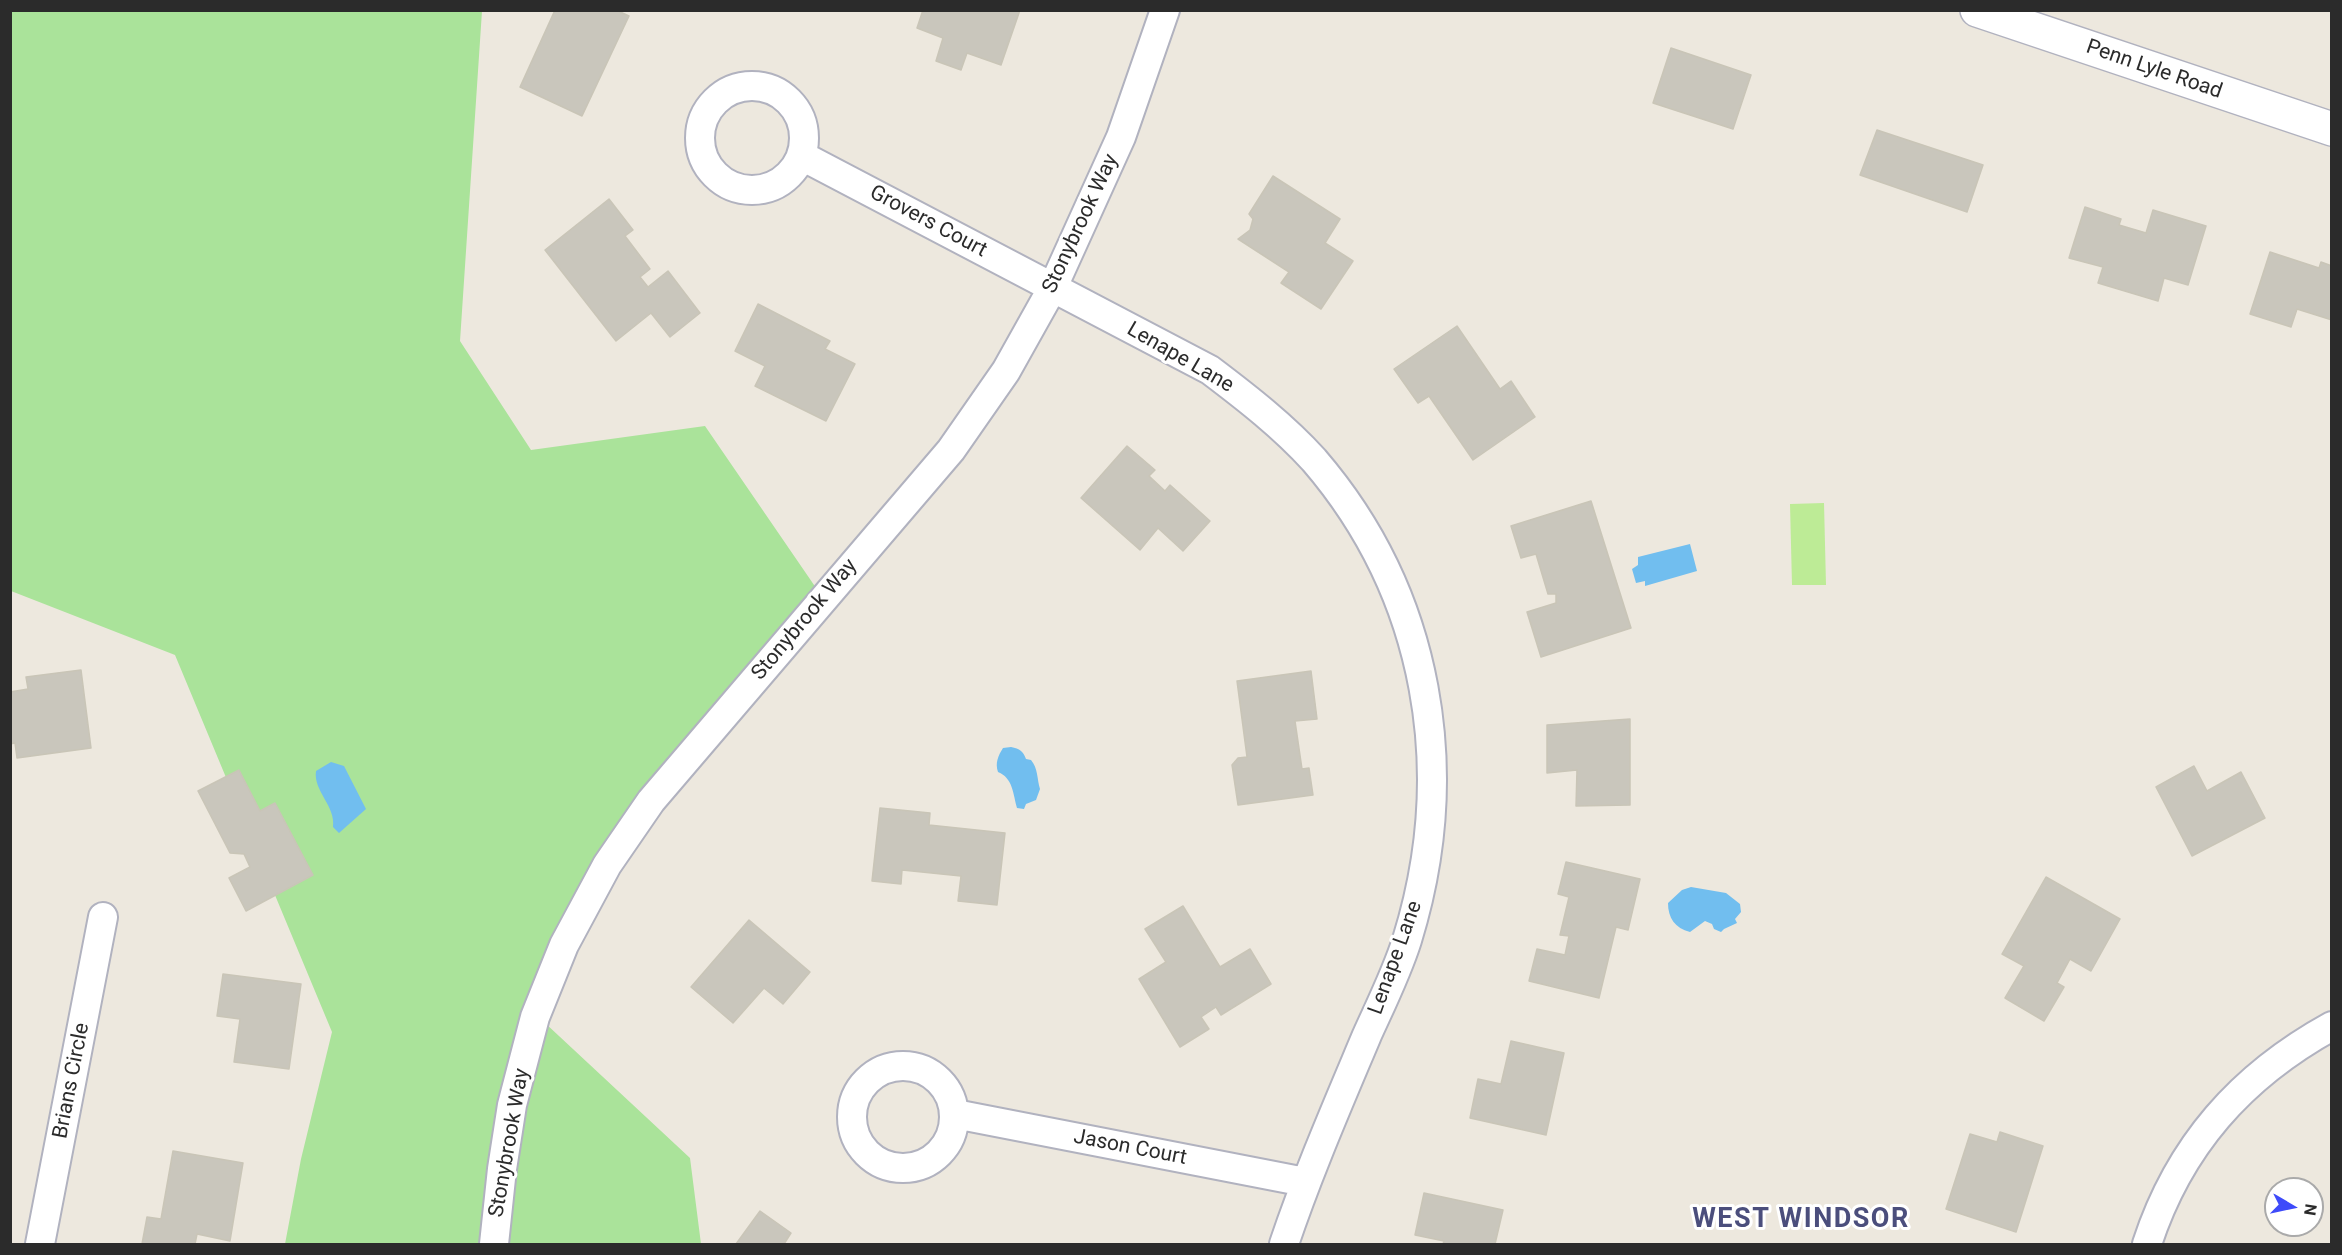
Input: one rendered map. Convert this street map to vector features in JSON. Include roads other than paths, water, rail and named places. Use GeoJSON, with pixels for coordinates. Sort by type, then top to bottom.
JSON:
{"type":"FeatureCollection","features":[{"type":"Feature","properties":{"kind":"street","name":"Stonybrook Way"},"geometry":{"type":"LineString","coordinates":[[494,1245],[512,1105],[535,1017],[564,945],[607,865],[651,801],[951,450],[1006,371],[1053,287],[1121,137],[1165,10]]}},
{"type":"Feature","properties":{"kind":"street","name":"Penn Lyle Road"},"geometry":{"type":"LineString","coordinates":[[1977,10],[2331,129]]}},
{"type":"Feature","properties":{"kind":"street","name":"Grovers Court"},"geometry":{"type":"LineString","coordinates":[[802,156],[1053,287]]}},
{"type":"Feature","properties":{"kind":"street","name":"Lenape Lane"},"geometry":{"type":"LineString","coordinates":[[1053,287],[1210,370],[1265,412],[1313,460],[1350,508],[1384,567],[1407,622],[1423,680],[1432,739],[1433,808],[1425,876],[1407,942],[1305,1182],[1284,1245]]}},
{"type":"Feature","properties":{"kind":"street","name":"Brians Circle"},"geometry":{"type":"LineString","coordinates":[[40,1245],[103,917]]}},
{"type":"Feature","properties":{"kind":"street"},"geometry":{"type":"LineString","coordinates":[[2148,1245],[2156,1217],[2182,1164],[2221,1112],[2258,1075],[2300,1044],[2331,1026]]}},
{"type":"Feature","properties":{"kind":"street","name":"Jason Court"},"geometry":{"type":"LineString","coordinates":[[955,1114],[1305,1182]]}},
{"type":"Feature","properties":{"kind":"water"},"geometry":{"type":"Polygon","coordinates":[[[1690,544],[1697,571],[1645,586],[1645,581],[1636,583],[1632,569],[1638,565],[1638,557],[1690,544]]]}},
{"type":"Feature","properties":{"kind":"water"},"geometry":{"type":"Polygon","coordinates":[[[1011,747],[1021,751],[1026,759],[1031,760],[1037,774],[1040,789],[1036,800],[1026,804],[1024,809],[1017,808],[1010,782],[997,769],[1003,748],[1011,747]]]}},
{"type":"Feature","properties":{"kind":"water"},"geometry":{"type":"Polygon","coordinates":[[[331,762],[344,766],[366,809],[339,833],[333,827],[331,812],[316,778],[316,771],[331,762]]]}},
{"type":"Feature","properties":{"kind":"water"},"geometry":{"type":"Polygon","coordinates":[[[1691,887],[1726,893],[1740,904],[1741,912],[1735,919],[1737,923],[1721,932],[1705,921],[1690,932],[1676,925],[1669,913],[1668,903],[1682,890],[1691,887]]]}},
{"type":"Feature","properties":{"kind":"district","name":"WEST WINDSOR"},"geometry":{"type":"Point","coordinates":[1801,1220]}}]}
